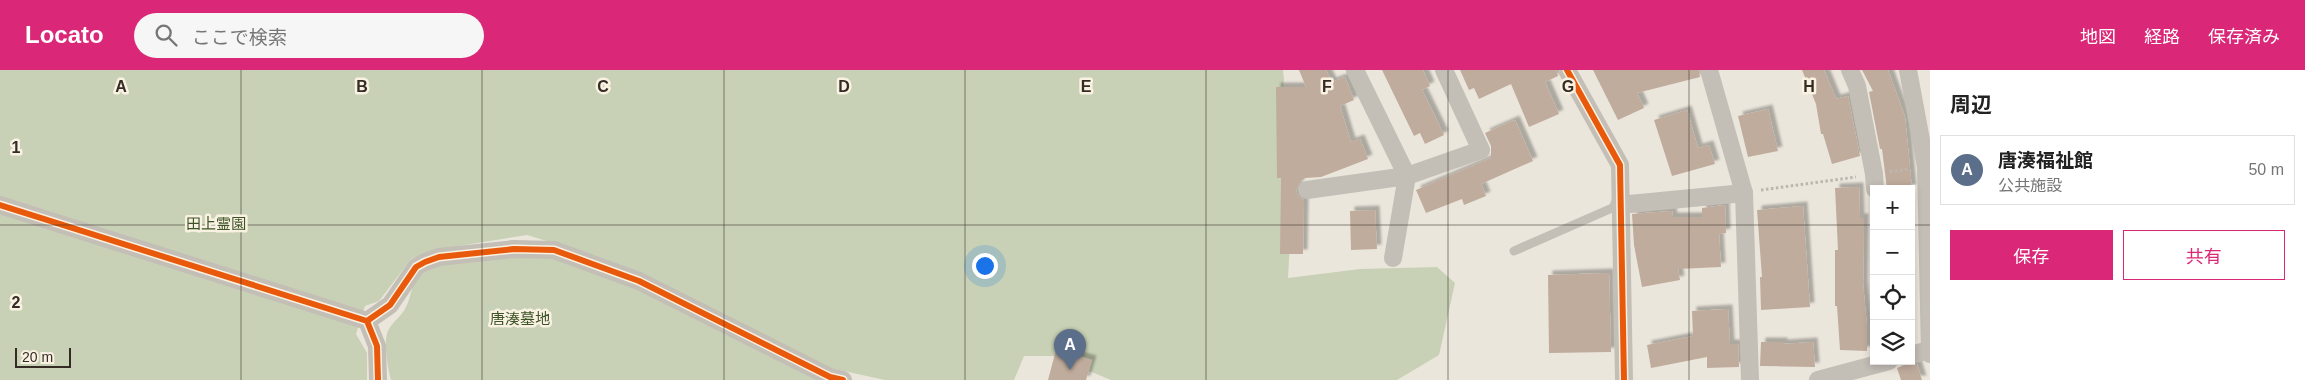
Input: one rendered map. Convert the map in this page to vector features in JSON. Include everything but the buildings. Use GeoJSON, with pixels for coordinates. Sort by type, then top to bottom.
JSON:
{"type":"FeatureCollection","features":[{"type":"Feature","properties":{"kind":"street"},"geometry":{"type":"LineString","coordinates":[[1355,70],[1407,176],[1393,258]]}},
{"type":"Feature","properties":{"kind":"street"},"geometry":{"type":"LineString","coordinates":[[1307,190],[1407,176],[1481,150],[1444,70]]}},
{"type":"Feature","properties":{"kind":"street"},"geometry":{"type":"LineString","coordinates":[[1567,70],[1620,165],[1624,380]]}},
{"type":"Feature","properties":{"kind":"street"},"geometry":{"type":"LineString","coordinates":[[1708,70],[1744,193],[1750,380]]}},
{"type":"Feature","properties":{"kind":"street"},"geometry":{"type":"LineString","coordinates":[[1850,70],[1857,86],[1874,182]]}},
{"type":"Feature","properties":{"kind":"street"},"geometry":{"type":"LineString","coordinates":[[1908,70],[1928,166],[1930,352],[1915,354]]}},
{"type":"Feature","properties":{"kind":"street"},"geometry":{"type":"LineString","coordinates":[[1620,205],[1744,193]]}},
{"type":"Feature","properties":{"kind":"street"},"geometry":{"type":"LineString","coordinates":[[0,205],[367,321]]}},
{"type":"Feature","properties":{"kind":"street"},"geometry":{"type":"LineString","coordinates":[[367,321],[390,305],[416,267],[425,262],[439,257],[514,249],[554,250],[639,281],[830,377],[843,380]]}},
{"type":"Feature","properties":{"kind":"street"},"geometry":{"type":"LineString","coordinates":[[367,321],[377,346],[378,380]]}},
{"type":"Feature","properties":{"kind":"street"},"geometry":{"type":"LineString","coordinates":[[1818,380],[1870,365]]}},
{"type":"Feature","properties":{"kind":"lane"},"geometry":{"type":"LineString","coordinates":[[1514,251],[1620,205]]}},
{"type":"Feature","properties":{"kind":"path"},"geometry":{"type":"LineString","coordinates":[[1744,193],[1874,182],[1928,166]]}},
{"type":"Feature","properties":{"kind":"green space","name":"田上霊園"},"geometry":{"type":"Polygon","coordinates":[[[0,70],[1283,70],[1284,80],[1278,126],[1293,188],[1288,278],[1360,269],[1437,267],[1455,283],[1439,355],[1397,380],[1111,380],[1053,356],[1024,356],[1014,380],[885,380],[830,368],[586,253],[527,235],[434,250],[411,259],[379,301],[365,306],[356,334],[367,353],[367,380],[0,380],[0,70]]]}},
{"type":"Feature","properties":{"kind":"green space","name":"唐湊墓地"},"geometry":{"type":"Polygon","coordinates":[[[553,256],[646,293],[817,380],[391,380],[386,356],[388,331],[408,303],[418,276],[432,268],[465,261],[553,256]]]}},
{"type":"Feature","properties":{"kind":"cycle path"},"geometry":{"type":"LineString","coordinates":[[1567,70],[1620,165],[1624,380]]}},
{"type":"Feature","properties":{"kind":"cycle path"},"geometry":{"type":"LineString","coordinates":[[0,205],[367,321],[377,346],[378,380]]}},
{"type":"Feature","properties":{"kind":"cycle path"},"geometry":{"type":"LineString","coordinates":[[367,321],[390,305],[416,267],[425,262],[439,257],[514,249],[554,250],[639,281],[830,377],[843,380]]}},
{"type":"Feature","properties":{"kind":"place","name":"唐湊福祉館"},"geometry":{"type":"Point","coordinates":[1070,370]}}]}
